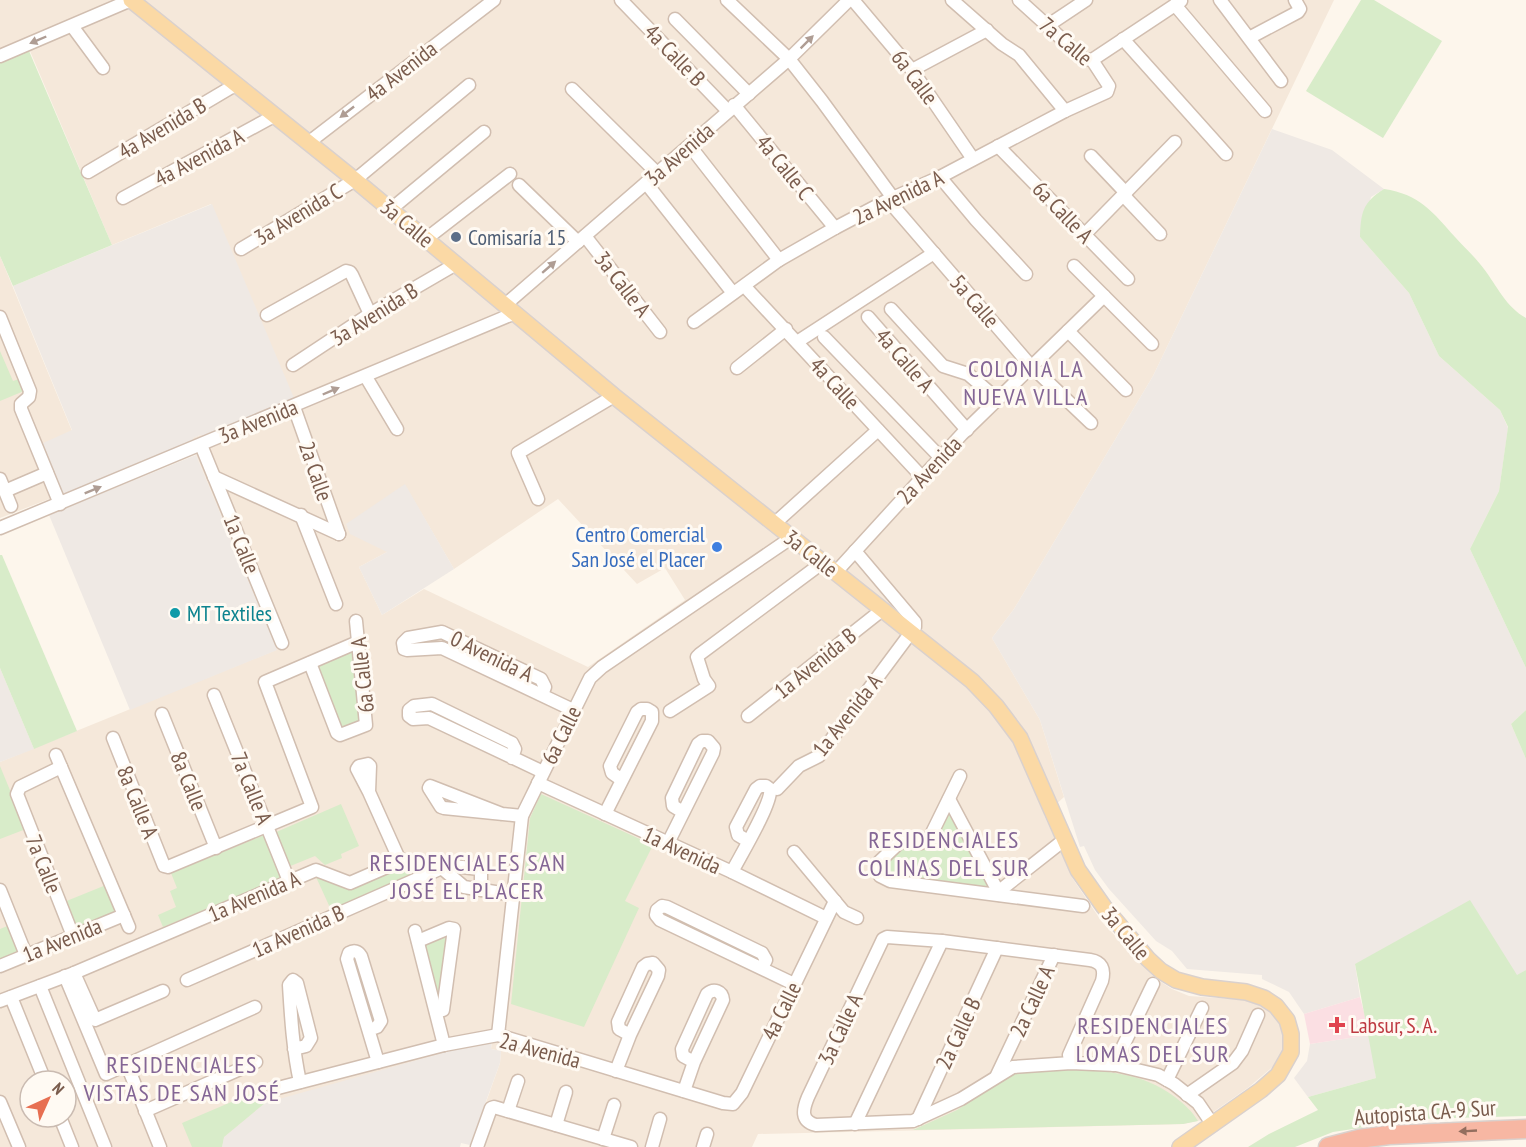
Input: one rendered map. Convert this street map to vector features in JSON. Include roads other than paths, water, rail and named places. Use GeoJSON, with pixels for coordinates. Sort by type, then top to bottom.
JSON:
{"type":"FeatureCollection","features":[{"type":"Feature","properties":{"kind":"highway","name":"Autopista CA-9 Sur"},"geometry":{"type":"LineString","coordinates":[[1328,1147],[1359,1139],[1389,1135],[1526,1129]]}},
{"type":"Feature","properties":{"kind":"main road","name":"3a Calle"},"geometry":{"type":"LineString","coordinates":[[131,0],[236,84],[268,119],[308,143],[355,180],[614,396],[972,681],[1012,725],[1024,744],[1078,870],[1125,934],[1157,968],[1172,978],[1191,984],[1260,996],[1274,1004],[1286,1017],[1292,1046],[1282,1070],[1261,1090],[1180,1147]]}},
{"type":"Feature","properties":{"kind":"street"},"geometry":{"type":"LineString","coordinates":[[0,56],[131,0]]}},
{"type":"Feature","properties":{"kind":"street","name":"4a Avenida"},"geometry":{"type":"LineString","coordinates":[[308,143],[494,0]]}},
{"type":"Feature","properties":{"kind":"street","name":"4a Calle B"},"geometry":{"type":"LineString","coordinates":[[621,0],[731,108]]}},
{"type":"Feature","properties":{"kind":"street","name":"5a Calle"},"geometry":{"type":"LineString","coordinates":[[727,0],[789,59],[934,254],[1030,365],[1091,423]]}},
{"type":"Feature","properties":{"kind":"street","name":"3a Avenida"},"geometry":{"type":"LineString","coordinates":[[0,528],[366,377],[510,309],[581,239],[789,59],[851,0]]}},
{"type":"Feature","properties":{"kind":"street","name":"6a Calle"},"geometry":{"type":"LineString","coordinates":[[851,0],[912,70],[973,159]]}},
{"type":"Feature","properties":{"kind":"street"},"geometry":{"type":"LineString","coordinates":[[952,0],[1002,44],[1019,55],[1065,111]]}},
{"type":"Feature","properties":{"kind":"street","name":"7a Calle"},"geometry":{"type":"LineString","coordinates":[[1018,0],[1084,59],[1092,60],[1109,86]]}},
{"type":"Feature","properties":{"kind":"street"},"geometry":{"type":"LineString","coordinates":[[1047,26],[1086,0]]}},
{"type":"Feature","properties":{"kind":"street"},"geometry":{"type":"LineString","coordinates":[[1249,38],[1298,12],[1300,9],[1295,0]]}},
{"type":"Feature","properties":{"kind":"street"},"geometry":{"type":"LineString","coordinates":[[1222,1],[1281,81]]}},
{"type":"Feature","properties":{"kind":"street"},"geometry":{"type":"LineString","coordinates":[[1092,60],[1178,3],[1265,111]]}},
{"type":"Feature","properties":{"kind":"street"},"geometry":{"type":"LineString","coordinates":[[675,19],[749,93]]}},
{"type":"Feature","properties":{"kind":"street"},"geometry":{"type":"LineString","coordinates":[[72,26],[103,68]]}},
{"type":"Feature","properties":{"kind":"street"},"geometry":{"type":"LineString","coordinates":[[912,70],[987,30]]}},
{"type":"Feature","properties":{"kind":"street"},"geometry":{"type":"LineString","coordinates":[[1123,39],[1226,154]]}},
{"type":"Feature","properties":{"kind":"street","name":"4a Avenida B"},"geometry":{"type":"LineString","coordinates":[[88,172],[236,84]]}},
{"type":"Feature","properties":{"kind":"street","name":"3a Avenida C"},"geometry":{"type":"LineString","coordinates":[[241,249],[355,180],[469,85]]}},
{"type":"Feature","properties":{"kind":"street","name":"2a Avenida A"},"geometry":{"type":"LineString","coordinates":[[694,322],[779,260],[835,228],[1107,92],[1109,86]]}},
{"type":"Feature","properties":{"kind":"street"},"geometry":{"type":"LineString","coordinates":[[572,89],[657,173]]}},
{"type":"Feature","properties":{"kind":"street","name":"4a Calle C"},"geometry":{"type":"LineString","coordinates":[[731,108],[835,228]]}},
{"type":"Feature","properties":{"kind":"street","name":"4a Avenida A"},"geometry":{"type":"LineString","coordinates":[[124,200],[268,119]]}},
{"type":"Feature","properties":{"kind":"street"},"geometry":{"type":"LineString","coordinates":[[390,210],[484,132]]}},
{"type":"Feature","properties":{"kind":"street"},"geometry":{"type":"LineString","coordinates":[[1085,234],[1175,142]]}},
{"type":"Feature","properties":{"kind":"street"},"geometry":{"type":"LineString","coordinates":[[690,146],[779,260]]}},
{"type":"Feature","properties":{"kind":"street","name":"6a Calle A"},"geometry":{"type":"LineString","coordinates":[[998,146],[1128,279]]}},
{"type":"Feature","properties":{"kind":"street"},"geometry":{"type":"LineString","coordinates":[[1091,156],[1160,234]]}},
{"type":"Feature","properties":{"kind":"street"},"geometry":{"type":"LineString","coordinates":[[426,239],[510,174]]}},
{"type":"Feature","properties":{"kind":"street"},"geometry":{"type":"LineString","coordinates":[[940,177],[1026,274]]}},
{"type":"Feature","properties":{"kind":"street"},"geometry":{"type":"LineString","coordinates":[[646,183],[733,293]]}},
{"type":"Feature","properties":{"kind":"street","name":"3a Calle A"},"geometry":{"type":"LineString","coordinates":[[519,185],[581,239],[660,332]]}},
{"type":"Feature","properties":{"kind":"street"},"geometry":{"type":"LineString","coordinates":[[797,342],[934,254]]}},
{"type":"Feature","properties":{"kind":"street","name":"3a Avenida B"},"geometry":{"type":"LineString","coordinates":[[293,365],[370,314],[456,264]]}},
{"type":"Feature","properties":{"kind":"street"},"geometry":{"type":"LineString","coordinates":[[1074,266],[1152,344]]}},
{"type":"Feature","properties":{"kind":"street"},"geometry":{"type":"LineString","coordinates":[[267,315],[346,271],[352,275],[370,314]]}},
{"type":"Feature","properties":{"kind":"street","name":"4a Calle"},"geometry":{"type":"LineString","coordinates":[[748,290],[922,477]]}},
{"type":"Feature","properties":{"kind":"street","name":"2a Avenida"},"geometry":{"type":"LineString","coordinates":[[836,573],[967,430],[1030,365],[1104,296]]}},
{"type":"Feature","properties":{"kind":"street"},"geometry":{"type":"LineString","coordinates":[[891,309],[943,366],[968,374],[997,399]]}},
{"type":"Feature","properties":{"kind":"street"},"geometry":{"type":"LineString","coordinates":[[0,317],[30,391],[29,396],[21,403],[21,408],[60,504]]}},
{"type":"Feature","properties":{"kind":"street","name":"4a Calle A"},"geometry":{"type":"LineString","coordinates":[[868,317],[967,430]]}},
{"type":"Feature","properties":{"kind":"street"},"geometry":{"type":"LineString","coordinates":[[737,368],[786,329]]}},
{"type":"Feature","properties":{"kind":"street"},"geometry":{"type":"LineString","coordinates":[[1068,331],[1126,390]]}},
{"type":"Feature","properties":{"kind":"street"},"geometry":{"type":"LineString","coordinates":[[824,337],[940,458]]}},
{"type":"Feature","properties":{"kind":"street"},"geometry":{"type":"LineString","coordinates":[[366,377],[397,429]]}},
{"type":"Feature","properties":{"kind":"street"},"geometry":{"type":"LineString","coordinates":[[538,500],[518,453],[614,396]]}},
{"type":"Feature","properties":{"kind":"street","name":"2a Calle"},"geometry":{"type":"LineString","coordinates":[[294,407],[339,534],[301,515]]}},
{"type":"Feature","properties":{"kind":"street"},"geometry":{"type":"LineString","coordinates":[[774,524],[878,430]]}},
{"type":"Feature","properties":{"kind":"street","name":"1a Calle"},"geometry":{"type":"LineString","coordinates":[[201,445],[282,643]]}},
{"type":"Feature","properties":{"kind":"street"},"geometry":{"type":"LineString","coordinates":[[11,506],[2,485],[47,473]]}},
{"type":"Feature","properties":{"kind":"street"},"geometry":{"type":"LineString","coordinates":[[214,477],[301,515],[336,604]]}},
{"type":"Feature","properties":{"kind":"street","name":"6a Calle"},"geometry":{"type":"LineString","coordinates":[[498,1035],[522,816],[590,678],[602,667],[791,538]]}},
{"type":"Feature","properties":{"kind":"street"},"geometry":{"type":"LineString","coordinates":[[855,551],[915,622],[911,633]]}},
{"type":"Feature","properties":{"kind":"street"},"geometry":{"type":"LineString","coordinates":[[670,711],[709,686],[704,679],[697,657],[700,654],[822,563]]}},
{"type":"Feature","properties":{"kind":"street","name":"1a Avenida B"},"geometry":{"type":"LineString","coordinates":[[748,716],[882,610]]}},
{"type":"Feature","properties":{"kind":"street","name":"6a Calle A"},"geometry":{"type":"LineString","coordinates":[[310,663],[337,733],[340,735],[364,726],[367,722],[356,621]]}},
{"type":"Feature","properties":{"kind":"street","name":"0 Avenida A"},"geometry":{"type":"LineString","coordinates":[[542,695],[545,687],[540,679],[442,632],[408,638],[403,643],[407,650],[442,648],[573,710]]}},
{"type":"Feature","properties":{"kind":"street","name":"1a Avenida A"},"geometry":{"type":"LineString","coordinates":[[777,789],[799,766],[819,756],[911,633]]}},
{"type":"Feature","properties":{"kind":"street"},"geometry":{"type":"LineString","coordinates":[[216,848],[313,806],[265,685],[267,681],[358,642]]}},
{"type":"Feature","properties":{"kind":"street","name":"7a Calle A"},"geometry":{"type":"LineString","coordinates":[[214,695],[290,881]]}},
{"type":"Feature","properties":{"kind":"street","name":"1a Avenida"},"geometry":{"type":"LineString","coordinates":[[512,758],[515,748],[512,742],[432,704],[414,706],[409,710],[409,716],[413,719],[429,718],[512,758],[540,778],[605,814],[826,918]]}},
{"type":"Feature","properties":{"kind":"street"},"geometry":{"type":"LineString","coordinates":[[605,814],[622,780],[653,718],[652,712],[647,709],[637,712],[610,766],[612,773],[622,780]]}},
{"type":"Feature","properties":{"kind":"street","name":"8a Calle"},"geometry":{"type":"LineString","coordinates":[[162,714],[216,848]]}},
{"type":"Feature","properties":{"kind":"street","name":"8a Calle A"},"geometry":{"type":"LineString","coordinates":[[113,738],[164,866],[168,867],[216,848]]}},
{"type":"Feature","properties":{"kind":"street"},"geometry":{"type":"LineString","coordinates":[[668,843],[714,751],[713,745],[708,741],[698,744],[672,798],[673,806],[683,812]]}},
{"type":"Feature","properties":{"kind":"street"},"geometry":{"type":"LineString","coordinates":[[56,755],[62,767]]}},
{"type":"Feature","properties":{"kind":"street","name":"7a Calle"},"geometry":{"type":"LineString","coordinates":[[62,767],[20,787],[17,791],[73,936]]}},
{"type":"Feature","properties":{"kind":"street","name":"1a Avenida"},"geometry":{"type":"LineString","coordinates":[[0,966],[73,936],[126,921],[62,767]]}},
{"type":"Feature","properties":{"kind":"street"},"geometry":{"type":"LineString","coordinates":[[960,776],[928,841],[923,843],[900,842],[878,863],[878,872],[884,879],[1083,906]]}},
{"type":"Feature","properties":{"kind":"street"},"geometry":{"type":"LineString","coordinates":[[502,814],[430,786],[429,788],[441,807],[502,814],[522,816]]}},
{"type":"Feature","properties":{"kind":"street"},"geometry":{"type":"LineString","coordinates":[[369,792],[400,861]]}},
{"type":"Feature","properties":{"kind":"street"},"geometry":{"type":"LineString","coordinates":[[949,799],[999,893]]}},
{"type":"Feature","properties":{"kind":"street"},"geometry":{"type":"LineString","coordinates":[[942,813],[946,812],[959,819]]}},
{"type":"Feature","properties":{"kind":"street"},"geometry":{"type":"LineString","coordinates":[[999,893],[1064,840]]}},
{"type":"Feature","properties":{"kind":"street"},"geometry":{"type":"LineString","coordinates":[[732,872],[748,841]]}},
{"type":"Feature","properties":{"kind":"street"},"geometry":{"type":"LineString","coordinates":[[794,852],[844,912],[857,918]]}},
{"type":"Feature","properties":{"kind":"street","name":"1a Avenida A"},"geometry":{"type":"LineString","coordinates":[[6,999],[316,870],[350,884],[403,860],[479,869],[481,871],[481,890]]}},
{"type":"Feature","properties":{"kind":"street"},"geometry":{"type":"LineString","coordinates":[[440,866],[464,887],[514,895]]}},
{"type":"Feature","properties":{"kind":"street","name":"1a Avenida B"},"geometry":{"type":"LineString","coordinates":[[187,980],[440,866]]}},
{"type":"Feature","properties":{"kind":"street"},"geometry":{"type":"LineString","coordinates":[[0,890],[26,955]]}},
{"type":"Feature","properties":{"kind":"street","name":"4a Calle"},"geometry":{"type":"LineString","coordinates":[[734,1103],[742,1092],[835,901]]}},
{"type":"Feature","properties":{"kind":"street"},"geometry":{"type":"LineString","coordinates":[[762,969],[766,960],[762,953],[668,907],[662,906],[657,910],[656,916],[659,919],[762,969],[794,984]]}},
{"type":"Feature","properties":{"kind":"street"},"geometry":{"type":"LineString","coordinates":[[436,1012],[443,1010],[454,929],[450,928],[416,936],[444,1045]]}},
{"type":"Feature","properties":{"kind":"street","name":"3a Calle A"},"geometry":{"type":"LineString","coordinates":[[855,1124],[816,1125],[805,1119],[804,1108],[883,939],[887,937],[942,941]]}},
{"type":"Feature","properties":{"kind":"street"},"geometry":{"type":"LineString","coordinates":[[1069,1055],[1102,981],[1103,968],[1094,961],[942,941],[855,1124],[904,1122],[918,1119],[961,1099],[1013,1067],[1071,1063],[1114,1065],[1148,1071],[1167,1080],[1187,1095],[1199,1105],[1213,1125]]}},
{"type":"Feature","properties":{"kind":"street","name":"2a Calle B"},"geometry":{"type":"LineString","coordinates":[[918,1119],[998,948]]}},
{"type":"Feature","properties":{"kind":"street"},"geometry":{"type":"LineString","coordinates":[[369,1030],[377,1027],[381,1021],[361,956],[358,952],[353,951],[347,959],[378,1062]]}},
{"type":"Feature","properties":{"kind":"street","name":"2a Calle A"},"geometry":{"type":"LineString","coordinates":[[997,1075],[1054,955]]}},
{"type":"Feature","properties":{"kind":"street"},"geometry":{"type":"LineString","coordinates":[[616,1071],[658,976],[657,967],[653,963],[643,967],[618,1022],[619,1029],[630,1035]]}},
{"type":"Feature","properties":{"kind":"street"},"geometry":{"type":"LineString","coordinates":[[69,974],[95,1020],[163,990]]}},
{"type":"Feature","properties":{"kind":"street"},"geometry":{"type":"LineString","coordinates":[[69,974],[106,1074],[255,1007]]}},
{"type":"Feature","properties":{"kind":"street"},"geometry":{"type":"LineString","coordinates":[[294,1050],[306,1046],[311,1038],[297,983],[293,980],[289,985],[294,1050],[300,1082]]}},
{"type":"Feature","properties":{"kind":"street"},"geometry":{"type":"LineString","coordinates":[[1114,1065],[1153,984]]}},
{"type":"Feature","properties":{"kind":"street"},"geometry":{"type":"LineString","coordinates":[[40,986],[105,1147]]}},
{"type":"Feature","properties":{"kind":"street"},"geometry":{"type":"LineString","coordinates":[[684,1091],[694,1062],[723,1000],[722,994],[717,991],[707,994],[682,1049],[683,1056],[694,1062]]}},
{"type":"Feature","properties":{"kind":"street"},"geometry":{"type":"LineString","coordinates":[[6,999],[39,1069]]}},
{"type":"Feature","properties":{"kind":"street"},"geometry":{"type":"LineString","coordinates":[[1167,1080],[1202,1008]]}},
{"type":"Feature","properties":{"kind":"street"},"geometry":{"type":"LineString","coordinates":[[1187,1095],[1233,1064],[1242,1051],[1258,1016]]}},
{"type":"Feature","properties":{"kind":"street","name":"2a Avenida"},"geometry":{"type":"LineString","coordinates":[[274,1089],[444,1045],[498,1035],[723,1103],[734,1103]]}},
{"type":"Feature","properties":{"kind":"street","name":"2a Calle A"},"geometry":{"type":"LineString","coordinates":[[1011,1046],[1012,1059],[1016,1064],[1023,1065]]}},
{"type":"Feature","properties":{"kind":"street"},"geometry":{"type":"LineString","coordinates":[[145,1111],[256,1062]]}},
{"type":"Feature","properties":{"kind":"street"},"geometry":{"type":"LineString","coordinates":[[127,1065],[160,1147]]}},
{"type":"Feature","properties":{"kind":"street"},"geometry":{"type":"LineString","coordinates":[[508,1111],[518,1081]]}},
{"type":"Feature","properties":{"kind":"street"},"geometry":{"type":"LineString","coordinates":[[556,1125],[566,1092]]}},
{"type":"Feature","properties":{"kind":"street"},"geometry":{"type":"LineString","coordinates":[[0,1102],[19,1147]]}},
{"type":"Feature","properties":{"kind":"street"},"geometry":{"type":"LineString","coordinates":[[603,1139],[614,1105]]}},
{"type":"Feature","properties":{"kind":"street"},"geometry":{"type":"LineString","coordinates":[[477,1147],[491,1108],[494,1107],[631,1147]]}},
{"type":"Feature","properties":{"kind":"street"},"geometry":{"type":"LineString","coordinates":[[652,1147],[660,1119]]}},
{"type":"Feature","properties":{"kind":"street"},"geometry":{"type":"LineString","coordinates":[[65,1129],[72,1147]]}},
{"type":"Feature","properties":{"kind":"street"},"geometry":{"type":"LineString","coordinates":[[703,1147],[707,1134]]}},
{"type":"Feature","properties":{"kind":"place","name":"Comisaría 15"},"geometry":{"type":"Point","coordinates":[456,237]}},
{"type":"Feature","properties":{"kind":"place","name":"Centro Comercial San José el Placer"},"geometry":{"type":"Point","coordinates":[717,547]}},
{"type":"Feature","properties":{"kind":"place","name":"MT Textiles"},"geometry":{"type":"Point","coordinates":[175,613]}},
{"type":"Feature","properties":{"kind":"place","name":"Labsur, S. A."},"geometry":{"type":"Point","coordinates":[1337,1025]}},
{"type":"Feature","properties":{"kind":"district","name":"COLONIA LA NUEVA VILLA"},"geometry":{"type":"Point","coordinates":[1026,383]}},
{"type":"Feature","properties":{"kind":"district","name":"RESIDENCIALES COLINAS DEL SUR"},"geometry":{"type":"Point","coordinates":[944,854]}},
{"type":"Feature","properties":{"kind":"district","name":"RESIDENCIALES SAN JOSÉ EL PLACER"},"geometry":{"type":"Point","coordinates":[468,877]}},
{"type":"Feature","properties":{"kind":"district","name":"RESIDENCIALES LOMAS DEL SUR"},"geometry":{"type":"Point","coordinates":[1153,1040]}},
{"type":"Feature","properties":{"kind":"district","name":"RESIDENCIALES VISTAS DE SAN JOSÉ"},"geometry":{"type":"Point","coordinates":[182,1079]}}]}
